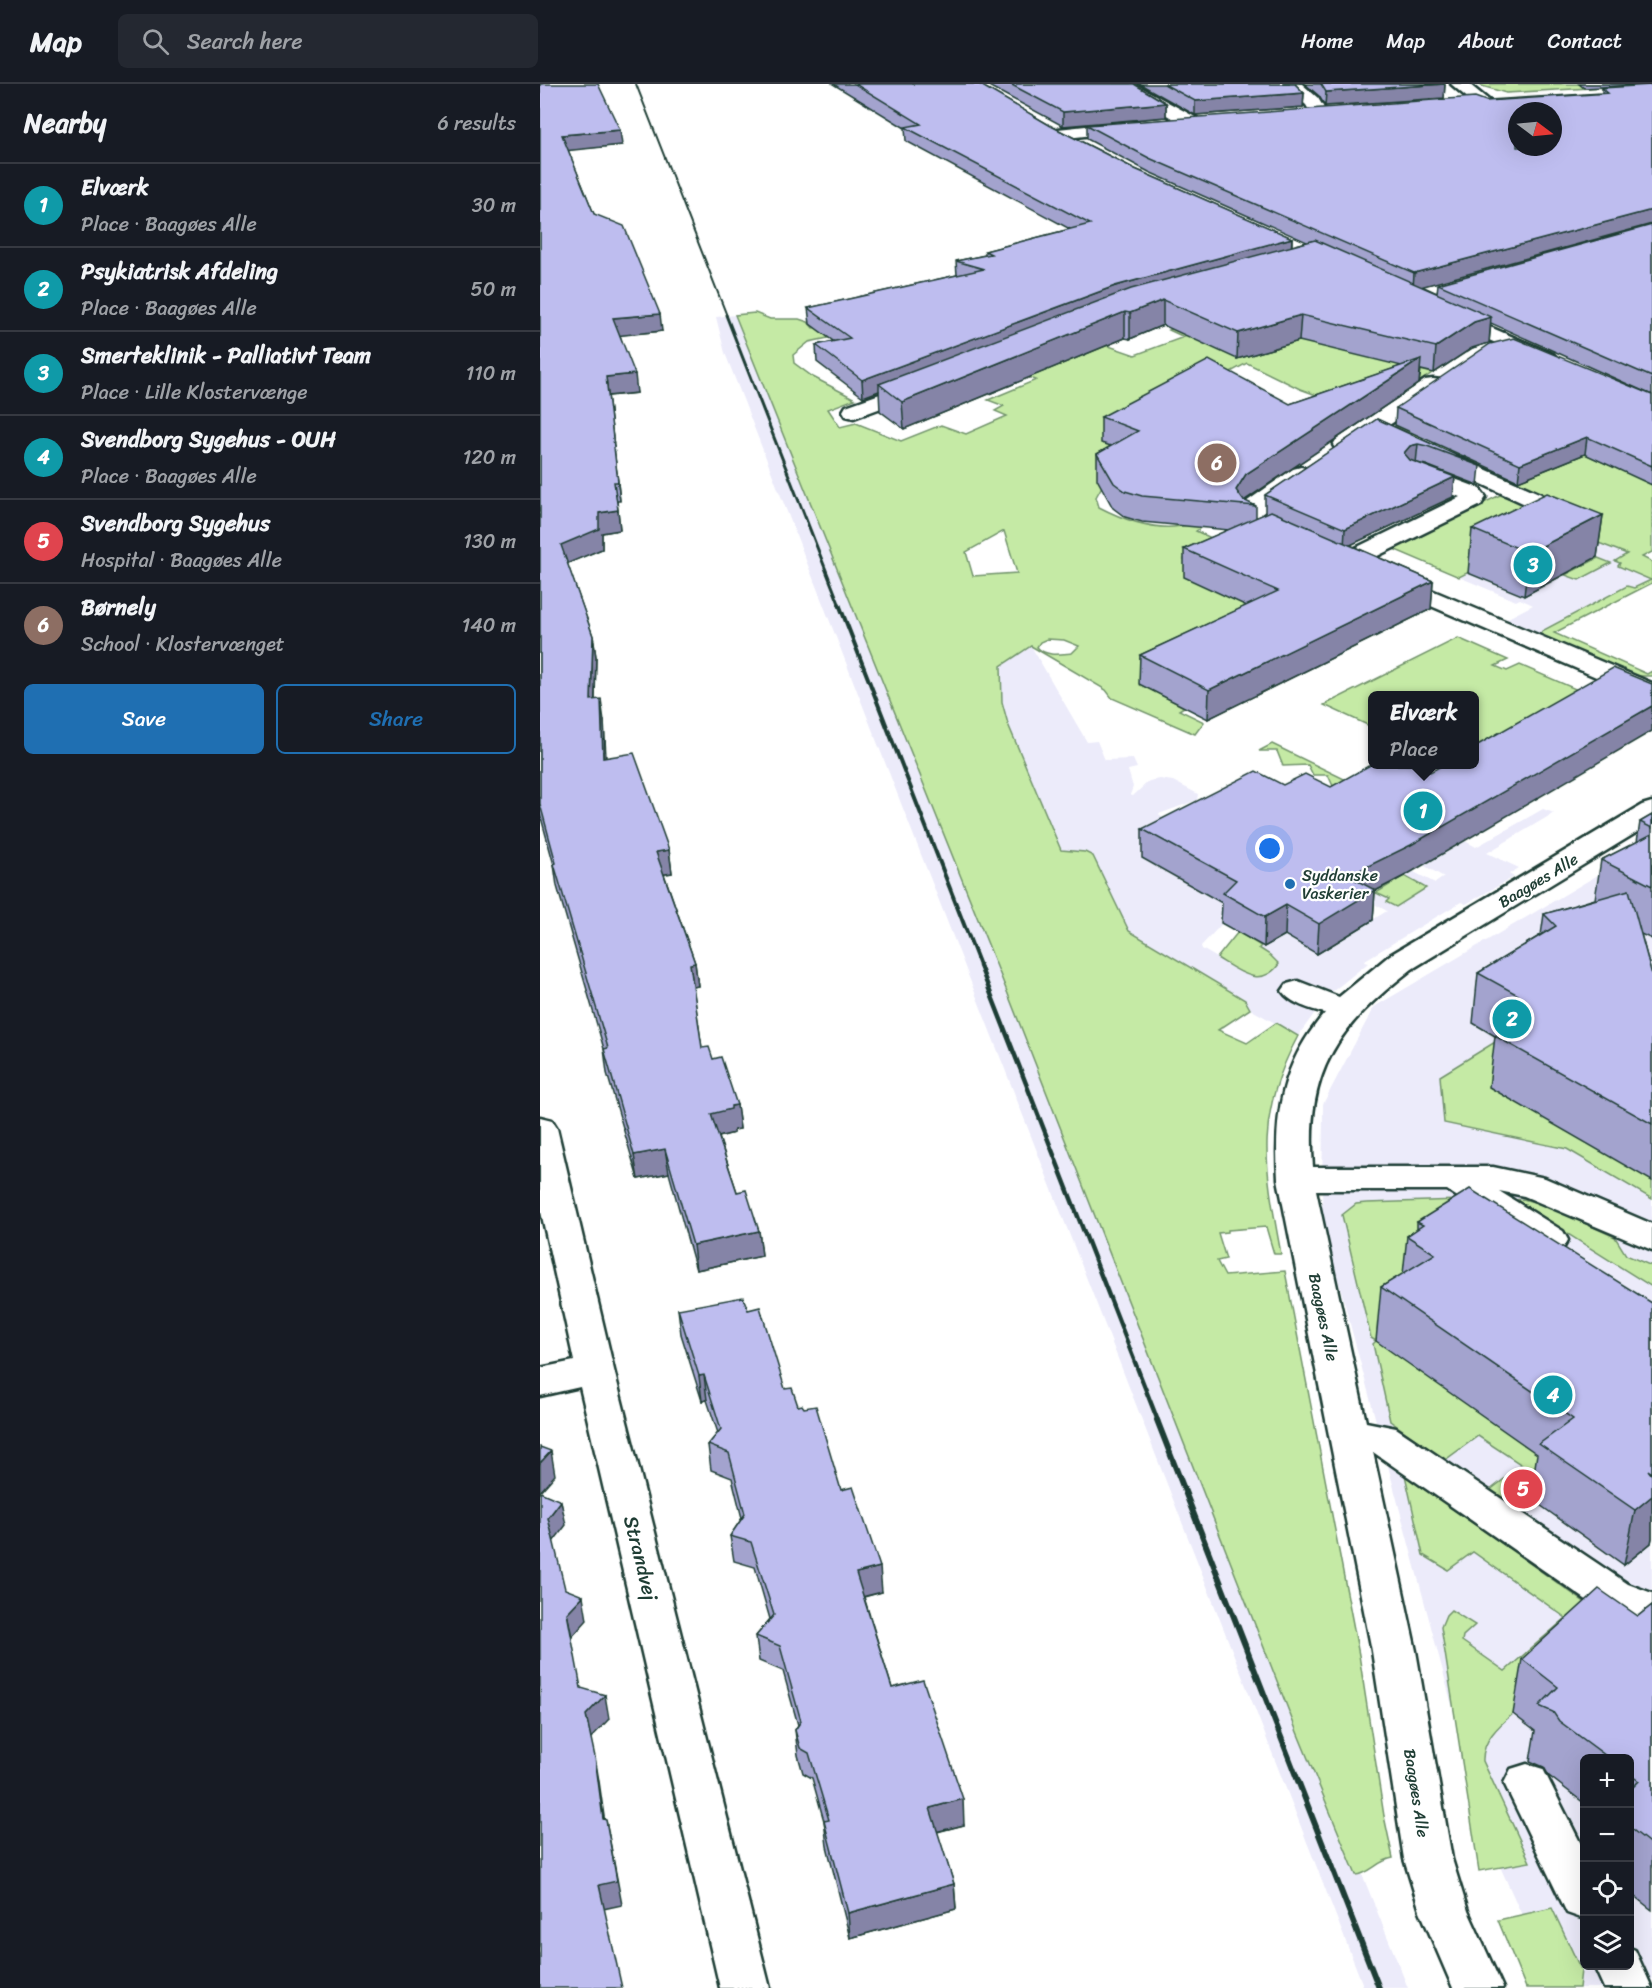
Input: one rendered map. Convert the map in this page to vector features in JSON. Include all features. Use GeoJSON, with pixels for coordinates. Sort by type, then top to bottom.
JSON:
{"type":"FeatureCollection","features":[{"type":"Feature","properties":{"kind":"street"},"geometry":{"type":"LineString","coordinates":[[1089,150],[1053,131],[1197,122],[1122,84]]}},
{"type":"Feature","properties":{"kind":"street"},"geometry":{"type":"LineString","coordinates":[[1292,84],[1325,113],[1296,115]]}},
{"type":"Feature","properties":{"kind":"street"},"geometry":{"type":"LineString","coordinates":[[1458,104],[1489,102],[1459,84]]}},
{"type":"Feature","properties":{"kind":"street"},"geometry":{"type":"LineString","coordinates":[[1434,309],[1567,368]]}},
{"type":"Feature","properties":{"kind":"street"},"geometry":{"type":"LineString","coordinates":[[1483,353],[1514,344]]}},
{"type":"Feature","properties":{"kind":"street"},"geometry":{"type":"LineString","coordinates":[[1294,538],[1257,522],[1249,516],[1254,507],[1448,375]]}},
{"type":"Feature","properties":{"kind":"street"},"geometry":{"type":"LineString","coordinates":[[854,411],[940,378]]}},
{"type":"Feature","properties":{"kind":"street"},"geometry":{"type":"LineString","coordinates":[[1370,427],[1397,436]]}},
{"type":"Feature","properties":{"kind":"street"},"geometry":{"type":"LineString","coordinates":[[1426,449],[1533,500]]}},
{"type":"Feature","properties":{"kind":"street"},"geometry":{"type":"LineString","coordinates":[[1417,472],[1471,493],[1473,500],[1337,557],[1652,693]]}},
{"type":"Feature","properties":{"kind":"street","name":"Baagøes Alle"},"geometry":{"type":"LineString","coordinates":[[1478,1988],[1444,1911],[1428,1859],[1394,1651],[1296,1179],[1292,1131],[1299,1086],[1310,1059],[1344,1008],[1362,991],[1401,962],[1652,811]]}},
{"type":"Feature","properties":{"kind":"street"},"geometry":{"type":"LineString","coordinates":[[1298,991],[1321,1002],[1344,1008]]}},
{"type":"Feature","properties":{"kind":"street","name":"Strandvej"},"geometry":{"type":"LineString","coordinates":[[540,1128],[595,1370],[746,1988]]}},
{"type":"Feature","properties":{"kind":"street"},"geometry":{"type":"LineString","coordinates":[[1451,1177],[1582,1260]]}},
{"type":"Feature","properties":{"kind":"street"},"geometry":{"type":"LineString","coordinates":[[1296,1179],[1493,1178],[1532,1186],[1652,1238]]}},
{"type":"Feature","properties":{"kind":"street"},"geometry":{"type":"LineString","coordinates":[[540,1382],[595,1370]]}},
{"type":"Feature","properties":{"kind":"street"},"geometry":{"type":"LineString","coordinates":[[1349,1436],[1382,1438],[1613,1596],[1652,1610]]}},
{"type":"Feature","properties":{"kind":"street"},"geometry":{"type":"LineString","coordinates":[[1527,1783],[1580,1890]]}},
{"type":"Feature","properties":{"kind":"street"},"geometry":{"type":"LineString","coordinates":[[1620,1970],[1629,1988]]}},
{"type":"Feature","properties":{"kind":"shaded area"},"geometry":{"type":"Polygon","coordinates":[[[735,315],[1006,989],[1297,1732],[1356,1874],[1362,1874],[1408,1988],[1364,1988],[725,353],[716,317],[735,315]]]}},
{"type":"Feature","properties":{"kind":"shaded area"},"geometry":{"type":"Polygon","coordinates":[[[1542,521],[1628,555],[1618,565],[1652,579],[1634,588],[1627,586],[1542,631],[1540,635],[1506,619],[1533,605],[1520,599],[1516,601],[1459,577],[1468,573],[1524,596],[1565,575],[1579,580],[1610,563],[1525,529],[1542,521]]]}},
{"type":"Feature","properties":{"kind":"shaded area"},"geometry":{"type":"Polygon","coordinates":[[[1031,646],[1087,742],[1097,741],[1105,760],[1133,759],[1137,768],[1128,770],[1133,787],[1130,795],[1133,796],[1149,781],[1160,779],[1173,781],[1198,794],[1197,800],[1159,814],[1235,910],[1201,946],[1202,949],[1246,975],[1277,961],[1258,948],[1261,946],[1264,947],[1285,935],[1317,953],[1387,911],[1365,899],[1376,893],[1389,899],[1426,888],[1404,876],[1412,871],[1435,883],[1444,877],[1423,865],[1465,841],[1476,847],[1543,809],[1554,813],[1487,853],[1519,868],[1509,874],[1514,877],[1466,904],[1461,902],[1365,960],[1364,962],[1368,963],[1327,996],[1298,1036],[1250,1009],[1245,1000],[1129,931],[1093,856],[1085,852],[1062,850],[1008,724],[1002,703],[1001,666],[1031,646]]]}},
{"type":"Feature","properties":{"kind":"shaded area"},"geometry":{"type":"Polygon","coordinates":[[[1652,843],[1652,1988],[1555,1988],[1488,1840],[1322,1219],[1323,1104],[1374,1007],[1652,843]]]}},
{"type":"Feature","properties":{"kind":"green space"},"geometry":{"type":"Polygon","coordinates":[[[1475,84],[1625,84],[1625,86],[1506,93],[1475,84]]]}},
{"type":"Feature","properties":{"kind":"green space"},"geometry":{"type":"Polygon","coordinates":[[[1159,301],[1432,373],[1371,415],[1300,389],[1247,363],[1102,442],[1131,454],[1116,479],[1101,488],[1096,497],[1099,507],[1120,517],[1155,526],[1179,526],[1204,519],[1246,497],[1196,531],[1220,542],[1184,559],[1275,611],[1140,684],[1184,707],[1179,710],[1204,722],[1195,734],[1112,698],[1106,690],[1031,646],[1001,666],[1002,702],[1008,724],[1061,850],[1085,852],[1093,856],[1129,931],[1245,1000],[1250,1009],[1218,1030],[1247,1043],[1276,1023],[1298,1036],[1284,1065],[1275,1092],[1269,1118],[1267,1143],[1271,1195],[1281,1254],[1274,1254],[1266,1227],[1228,1230],[1228,1232],[1218,1233],[1226,1259],[1217,1261],[1225,1276],[1285,1271],[1359,1655],[1384,1816],[1393,1858],[1356,1875],[1297,1732],[1006,989],[735,315],[755,313],[770,319],[799,319],[808,322],[813,328],[829,325],[842,335],[809,342],[793,355],[794,363],[813,377],[855,399],[828,409],[840,427],[856,423],[901,441],[941,425],[966,434],[1007,416],[995,411],[1004,406],[988,400],[1036,380],[998,366],[1106,345],[1135,355],[1184,337],[1169,330],[1177,327],[1159,301]],[[1004,531],[966,552],[973,576],[1017,573],[1004,531]],[[1047,639],[1040,642],[1037,647],[1049,654],[1072,653],[1079,646],[1064,640],[1047,639]]]}},
{"type":"Feature","properties":{"kind":"green space"},"geometry":{"type":"Polygon","coordinates":[[[1396,423],[1574,449],[1620,470],[1652,459],[1652,552],[1642,557],[1652,562],[1652,583],[1554,633],[1647,674],[1652,671],[1652,676],[1635,676],[1540,635],[1542,631],[1627,586],[1634,588],[1651,580],[1618,566],[1620,563],[1615,561],[1627,554],[1542,521],[1542,536],[1459,577],[1391,548],[1500,495],[1522,503],[1542,495],[1504,476],[1518,481],[1481,461],[1475,463],[1433,444],[1463,435],[1421,439],[1395,426],[1396,423]]]}},
{"type":"Feature","properties":{"kind":"green space"},"geometry":{"type":"Polygon","coordinates":[[[1598,558],[1611,563],[1579,580],[1565,575],[1598,558]]]}},
{"type":"Feature","properties":{"kind":"green space"},"geometry":{"type":"Polygon","coordinates":[[[1458,638],[1508,660],[1495,666],[1507,671],[1520,665],[1601,700],[1479,761],[1479,691],[1368,691],[1368,725],[1324,705],[1458,638]]]}},
{"type":"Feature","properties":{"kind":"green space"},"geometry":{"type":"Polygon","coordinates":[[[1272,744],[1371,792],[1347,786],[1333,786],[1328,775],[1313,775],[1308,765],[1283,766],[1277,751],[1259,751],[1272,744]]]}},
{"type":"Feature","properties":{"kind":"green space"},"geometry":{"type":"Polygon","coordinates":[[[1404,876],[1426,888],[1396,907],[1386,902],[1389,899],[1376,893],[1404,876]]]}},
{"type":"Feature","properties":{"kind":"green space"},"geometry":{"type":"Polygon","coordinates":[[[1238,932],[1261,946],[1259,948],[1279,964],[1272,972],[1265,976],[1249,975],[1217,958],[1238,932]]]}},
{"type":"Feature","properties":{"kind":"green space"},"geometry":{"type":"Polygon","coordinates":[[[1500,1039],[1652,1181],[1652,1199],[1567,1149],[1444,1123],[1440,1076],[1500,1039]]]}},
{"type":"Feature","properties":{"kind":"green space"},"geometry":{"type":"Polygon","coordinates":[[[1523,1199],[1545,1205],[1615,1237],[1626,1255],[1652,1266],[1652,1287],[1514,1200],[1523,1199]]]}},
{"type":"Feature","properties":{"kind":"green space"},"geometry":{"type":"Polygon","coordinates":[[[1460,1200],[1564,1473],[1516,1510],[1489,1491],[1522,1465],[1478,1436],[1445,1460],[1390,1421],[1373,1344],[1376,1341],[1371,1338],[1342,1215],[1356,1204],[1460,1200]]]}},
{"type":"Feature","properties":{"kind":"green space"},"geometry":{"type":"Polygon","coordinates":[[[1405,1475],[1648,1647],[1513,1714],[1488,1741],[1483,1761],[1530,1862],[1479,1871],[1441,1627],[1451,1610],[1475,1625],[1463,1636],[1462,1641],[1505,1671],[1566,1618],[1473,1552],[1448,1570],[1423,1555],[1405,1475]]]}},
{"type":"Feature","properties":{"kind":"green space"},"geometry":{"type":"Polygon","coordinates":[[[1552,1908],[1581,1970],[1579,1988],[1526,1988],[1498,1920],[1552,1908]]]}},
{"type":"Feature","properties":{"kind":"building"},"geometry":{"type":"Polygon","coordinates":[[[540,84],[598,84],[620,130],[562,135],[594,214],[624,226],[660,314],[613,318],[635,374],[606,377],[618,482],[614,482],[618,510],[599,513],[599,529],[561,545],[593,636],[591,700],[601,699],[603,758],[634,753],[669,850],[656,852],[695,963],[690,964],[702,1048],[709,1047],[713,1059],[721,1057],[737,1105],[731,1106],[731,1109],[711,1114],[737,1192],[746,1190],[759,1231],[693,1245],[665,1149],[634,1155],[604,1049],[608,1048],[554,864],[556,863],[540,804],[540,84]]]}},
{"type":"Feature","properties":{"kind":"building"},"geometry":{"type":"Polygon","coordinates":[[[855,84],[979,84],[1051,126],[1135,169],[1292,238],[1115,286],[862,380],[816,345],[850,338],[808,308],[984,269],[956,261],[991,254],[985,251],[1090,224],[905,127],[921,124],[855,84]]]}},
{"type":"Feature","properties":{"kind":"building"},"geometry":{"type":"Polygon","coordinates":[[[1010,84],[1134,84],[1166,103],[1063,112],[1010,84]]]}},
{"type":"Feature","properties":{"kind":"building"},"geometry":{"type":"Polygon","coordinates":[[[1164,84],[1295,84],[1304,93],[1195,101],[1164,84]]]}},
{"type":"Feature","properties":{"kind":"building"},"geometry":{"type":"Polygon","coordinates":[[[1321,84],[1444,84],[1326,92],[1321,84]]]}},
{"type":"Feature","properties":{"kind":"building"},"geometry":{"type":"Polygon","coordinates":[[[1652,85],[1652,210],[1414,273],[1149,158],[1087,125],[1475,97],[1486,101],[1608,93],[1602,88],[1652,85]]]}},
{"type":"Feature","properties":{"kind":"building"},"geometry":{"type":"Polygon","coordinates":[[[1652,225],[1652,377],[1438,284],[1652,225]]]}},
{"type":"Feature","properties":{"kind":"building"},"geometry":{"type":"Polygon","coordinates":[[[1315,240],[1491,317],[1474,322],[1436,347],[1301,315],[1238,333],[1163,300],[1130,313],[1125,312],[902,402],[879,384],[1131,289],[1315,240]]]}},
{"type":"Feature","properties":{"kind":"building"},"geometry":{"type":"Polygon","coordinates":[[[1514,338],[1652,395],[1652,466],[1587,437],[1520,464],[1396,408],[1490,344],[1514,338]]]}},
{"type":"Feature","properties":{"kind":"building"},"geometry":{"type":"Polygon","coordinates":[[[1421,359],[1246,474],[1236,490],[1243,500],[1256,506],[1142,496],[1125,491],[1114,483],[1097,454],[1138,431],[1101,417],[1209,360],[1290,404],[1421,359]]]}},
{"type":"Feature","properties":{"kind":"building"},"geometry":{"type":"Polygon","coordinates":[[[1377,419],[1480,466],[1427,446],[1418,444],[1410,446],[1404,453],[1410,460],[1455,477],[1345,529],[1265,495],[1377,419]]]}},
{"type":"Feature","properties":{"kind":"building"},"geometry":{"type":"Polygon","coordinates":[[[1547,493],[1603,515],[1529,553],[1472,529],[1547,493]]]}},
{"type":"Feature","properties":{"kind":"building"},"geometry":{"type":"Polygon","coordinates":[[[1271,511],[1433,581],[1209,690],[1140,655],[1278,591],[1184,549],[1271,511]]]}},
{"type":"Feature","properties":{"kind":"building"},"geometry":{"type":"Polygon","coordinates":[[[1613,668],[1652,684],[1652,706],[1411,845],[1348,876],[1375,890],[1319,924],[1286,905],[1265,917],[1223,893],[1236,880],[1142,829],[1256,771],[1283,785],[1305,774],[1331,787],[1368,766],[1368,769],[1424,769],[1430,772],[1436,769],[1479,769],[1479,744],[1613,668]]]}},
{"type":"Feature","properties":{"kind":"building"},"geometry":{"type":"Polygon","coordinates":[[[1652,815],[1652,828],[1640,822],[1652,815]]]}},
{"type":"Feature","properties":{"kind":"building"},"geometry":{"type":"Polygon","coordinates":[[[1652,834],[1652,886],[1601,860],[1652,834]]]}},
{"type":"Feature","properties":{"kind":"building"},"geometry":{"type":"Polygon","coordinates":[[[1629,890],[1652,975],[1652,1124],[1495,1036],[1530,1012],[1508,1001],[1518,995],[1478,973],[1556,926],[1544,914],[1629,890]]]}},
{"type":"Feature","properties":{"kind":"building"},"geometry":{"type":"Polygon","coordinates":[[[1470,1189],[1652,1303],[1652,1473],[1648,1470],[1652,1475],[1652,1496],[1635,1510],[1539,1444],[1573,1419],[1381,1287],[1435,1254],[1407,1236],[1423,1225],[1417,1222],[1470,1189]]]}},
{"type":"Feature","properties":{"kind":"building"},"geometry":{"type":"Polygon","coordinates":[[[743,1297],[748,1310],[760,1307],[785,1389],[792,1388],[798,1406],[802,1405],[804,1408],[816,1406],[841,1490],[853,1487],[880,1567],[856,1573],[892,1688],[923,1680],[963,1799],[930,1808],[954,1884],[848,1913],[824,1821],[829,1820],[809,1753],[800,1748],[795,1730],[801,1721],[780,1646],[756,1636],[774,1615],[751,1542],[730,1536],[745,1514],[729,1453],[708,1445],[721,1429],[704,1375],[699,1376],[678,1309],[743,1297]]]}},
{"type":"Feature","properties":{"kind":"building"},"geometry":{"type":"Polygon","coordinates":[[[540,1447],[551,1451],[540,1463],[540,1447]]]}},
{"type":"Feature","properties":{"kind":"building"},"geometry":{"type":"Polygon","coordinates":[[[540,1492],[561,1501],[548,1518],[565,1589],[583,1596],[567,1613],[581,1688],[605,1695],[586,1715],[595,1757],[603,1819],[606,1820],[617,1881],[599,1885],[622,1988],[540,1988],[540,1492]]]}},
{"type":"Feature","properties":{"kind":"building"},"geometry":{"type":"Polygon","coordinates":[[[1599,1589],[1638,1616],[1652,1605],[1652,1845],[1634,1831],[1634,1786],[1639,1781],[1634,1778],[1634,1754],[1604,1754],[1559,1721],[1553,1712],[1539,1706],[1558,1687],[1522,1659],[1599,1589]]]}},
{"type":"Feature","properties":{"kind":"railway"},"geometry":{"type":"LineString","coordinates":[[636,84],[727,316]]}},
{"type":"Feature","properties":{"kind":"railway"},"geometry":{"type":"LineString","coordinates":[[726,315],[840,606]]}},
{"type":"Feature","properties":{"kind":"railway"},"geometry":{"type":"LineString","coordinates":[[839,604],[981,968]]}},
{"type":"Feature","properties":{"kind":"railway"},"geometry":{"type":"LineString","coordinates":[[980,966],[1158,1421]]}},
{"type":"Feature","properties":{"kind":"railway"},"geometry":{"type":"LineString","coordinates":[[1157,1420],[1379,1988]]}},
{"type":"Feature","properties":{"kind":"place","name":"Børnely"},"geometry":{"type":"Point","coordinates":[1217,463]}},
{"type":"Feature","properties":{"kind":"place","name":"Smerteklinik - Palliativt Team"},"geometry":{"type":"Point","coordinates":[1533,565]}},
{"type":"Feature","properties":{"kind":"place","name":"Elværk"},"geometry":{"type":"Point","coordinates":[1423,811]}},
{"type":"Feature","properties":{"kind":"place","name":"Syddanske Vaskerier"},"geometry":{"type":"Point","coordinates":[1290,884]}},
{"type":"Feature","properties":{"kind":"place","name":"Psykiatrisk Afdeling"},"geometry":{"type":"Point","coordinates":[1512,1019]}},
{"type":"Feature","properties":{"kind":"place","name":"Svendborg Sygehus - OUH"},"geometry":{"type":"Point","coordinates":[1553,1395]}},
{"type":"Feature","properties":{"kind":"place","name":"Svendborg Sygehus"},"geometry":{"type":"Point","coordinates":[1523,1489]}}]}
